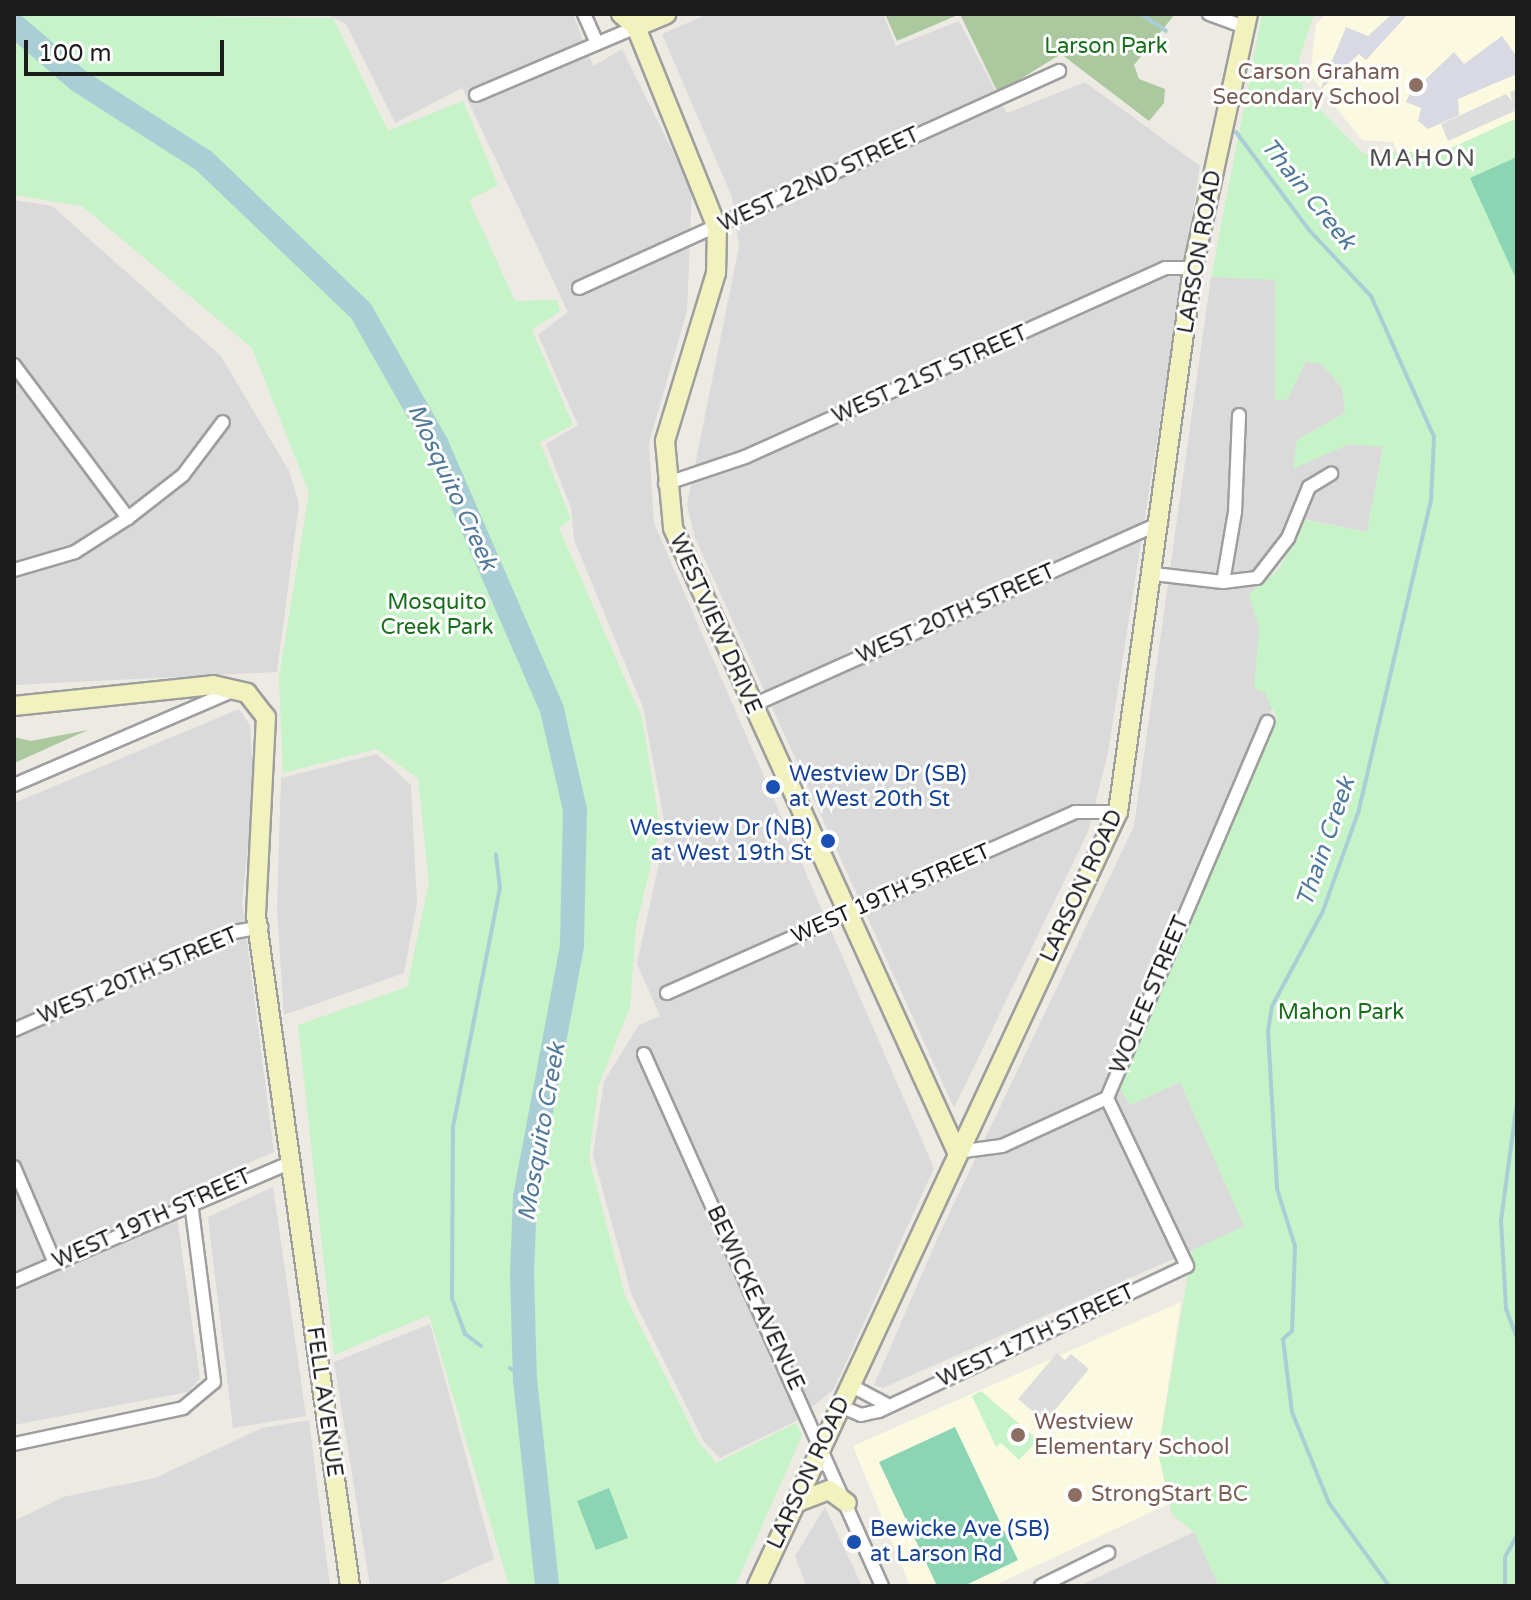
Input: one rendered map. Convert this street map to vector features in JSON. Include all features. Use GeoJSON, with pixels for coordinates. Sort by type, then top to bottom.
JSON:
{"type":"FeatureCollection","features":[{"type":"Feature","properties":{"kind":"street"},"geometry":{"type":"LineString","coordinates":[[584,14],[597,43]]}},
{"type":"Feature","properties":{"kind":"street","name":"WESTVIEW DRIVE"},"geometry":{"type":"LineString","coordinates":[[621,14],[637,21],[717,227],[716,273],[665,441],[665,484],[680,549],[957,1152]]}},
{"type":"Feature","properties":{"kind":"street"},"geometry":{"type":"LineString","coordinates":[[476,95],[597,43],[637,21],[666,14]]}},
{"type":"Feature","properties":{"kind":"street","name":"LARSON ROAD"},"geometry":{"type":"LineString","coordinates":[[757,1586],[1118,812],[1154,574],[1193,268],[1247,21],[1209,14]]}},
{"type":"Feature","properties":{"kind":"street","name":"WEST 22ND STREET"},"geometry":{"type":"LineString","coordinates":[[579,288],[1059,71]]}},
{"type":"Feature","properties":{"kind":"street","name":"WEST 21ST STREET"},"geometry":{"type":"LineString","coordinates":[[665,484],[745,457],[1165,268],[1193,268]]}},
{"type":"Feature","properties":{"kind":"street"},"geometry":{"type":"LineString","coordinates":[[14,365],[128,518]]}},
{"type":"Feature","properties":{"kind":"street"},"geometry":{"type":"LineString","coordinates":[[1223,582],[1235,512],[1239,415]]}},
{"type":"Feature","properties":{"kind":"street"},"geometry":{"type":"LineString","coordinates":[[14,570],[75,552],[128,518],[183,475],[223,422]]}},
{"type":"Feature","properties":{"kind":"street"},"geometry":{"type":"LineString","coordinates":[[1154,574],[1242,583],[1270,568],[1309,487],[1331,474]]}},
{"type":"Feature","properties":{"kind":"street","name":"WEST 20TH STREET"},"geometry":{"type":"LineString","coordinates":[[751,706],[1161,523]]}},
{"type":"Feature","properties":{"kind":"street"},"geometry":{"type":"LineString","coordinates":[[14,706],[213,685],[238,689]]}},
{"type":"Feature","properties":{"kind":"street"},"geometry":{"type":"LineString","coordinates":[[14,785],[238,689]]}},
{"type":"Feature","properties":{"kind":"street","name":"FELL AVENUE"},"geometry":{"type":"LineString","coordinates":[[238,689],[259,704],[268,729],[261,874],[255,895],[262,927],[350,1586]]}},
{"type":"Feature","properties":{"kind":"street","name":"WOLFE STREET"},"geometry":{"type":"LineString","coordinates":[[1187,1266],[1107,1098],[1267,722]]}},
{"type":"Feature","properties":{"kind":"street","name":"WEST 19TH STREET"},"geometry":{"type":"LineString","coordinates":[[667,993],[1075,812],[1118,812]]}},
{"type":"Feature","properties":{"kind":"street","name":"WEST 20TH STREET"},"geometry":{"type":"LineString","coordinates":[[14,1030],[234,932],[262,927]]}},
{"type":"Feature","properties":{"kind":"street","name":"BEWICKE AVENUE"},"geometry":{"type":"LineString","coordinates":[[644,1054],[822,1442],[882,1586]]}},
{"type":"Feature","properties":{"kind":"street"},"geometry":{"type":"LineString","coordinates":[[957,1152],[1002,1146],[1107,1098]]}},
{"type":"Feature","properties":{"kind":"street","name":"WEST 19TH STREET"},"geometry":{"type":"LineString","coordinates":[[14,1281],[191,1202],[292,1162]]}},
{"type":"Feature","properties":{"kind":"street"},"geometry":{"type":"LineString","coordinates":[[14,1167],[55,1263]]}},
{"type":"Feature","properties":{"kind":"street"},"geometry":{"type":"LineString","coordinates":[[14,1444],[183,1408],[214,1382],[191,1202]]}},
{"type":"Feature","properties":{"kind":"street","name":"WEST 17TH STREET"},"geometry":{"type":"LineString","coordinates":[[840,1406],[861,1415],[1187,1266]]}},
{"type":"Feature","properties":{"kind":"street"},"geometry":{"type":"LineString","coordinates":[[850,1385],[885,1404]]}},
{"type":"Feature","properties":{"kind":"street"},"geometry":{"type":"LineString","coordinates":[[795,1503],[829,1490],[847,1503]]}},
{"type":"Feature","properties":{"kind":"street"},"geometry":{"type":"LineString","coordinates":[[1041,1586],[1108,1553]]}},
{"type":"Feature","properties":{"kind":"shaded area"},"geometry":{"type":"Polygon","coordinates":[[[327,14],[573,14],[593,66],[622,49],[692,190],[687,311],[649,443],[654,523],[934,1168],[834,1389],[794,1422],[720,1458],[704,1442],[632,1296],[593,1155],[604,1081],[639,1025],[660,1016],[637,964],[666,831],[643,707],[574,540],[571,508],[546,444],[578,425],[538,335],[568,312],[462,88],[395,123],[346,24],[327,14]]]}},
{"type":"Feature","properties":{"kind":"shaded area"},"geometry":{"type":"Polygon","coordinates":[[[708,14],[883,14],[896,46],[959,21],[1007,113],[1085,82],[1200,166],[1108,753],[1088,832],[954,1108],[695,538],[687,505],[739,246],[732,197],[662,34],[708,14]]]}},
{"type":"Feature","properties":{"kind":"shaded area","name":"Carson Graham Secondary School"},"geometry":{"type":"Polygon","coordinates":[[[1326,14],[1517,14],[1517,118],[1447,150],[1398,153],[1393,142],[1362,140],[1310,75],[1316,24],[1326,14]]]}},
{"type":"Feature","properties":{"kind":"shaded area"},"geometry":{"type":"Polygon","coordinates":[[[1392,14],[1408,14],[1366,60],[1359,54],[1320,90],[1346,27],[1368,36],[1392,14]]]}},
{"type":"Feature","properties":{"kind":"shaded area"},"geometry":{"type":"Polygon","coordinates":[[[1502,36],[1517,57],[1517,74],[1458,99],[1459,115],[1428,129],[1418,121],[1421,108],[1406,102],[1409,95],[1454,52],[1464,64],[1502,36]]]}},
{"type":"Feature","properties":{"kind":"shaded area"},"geometry":{"type":"Polygon","coordinates":[[[1517,89],[1517,110],[1448,141],[1441,124],[1506,94],[1512,101],[1510,92],[1517,89]]]}},
{"type":"Feature","properties":{"kind":"shaded area"},"geometry":{"type":"Polygon","coordinates":[[[14,200],[52,206],[221,356],[289,471],[299,504],[277,672],[14,685],[14,200]]]}},
{"type":"Feature","properties":{"kind":"shaded area"},"geometry":{"type":"Polygon","coordinates":[[[1211,277],[1275,279],[1275,400],[1287,399],[1306,361],[1322,364],[1342,388],[1345,413],[1297,440],[1294,468],[1349,444],[1383,446],[1367,532],[1293,517],[1278,544],[1265,577],[1274,705],[1235,776],[1109,1071],[1130,1105],[1180,1082],[1245,1227],[883,1388],[874,1385],[938,1237],[1134,826],[1211,277]]]}},
{"type":"Feature","properties":{"kind":"shaded area"},"geometry":{"type":"Polygon","coordinates":[[[239,709],[250,725],[254,788],[242,902],[274,1152],[174,1196],[200,1378],[188,1392],[14,1425],[14,803],[239,709]]]}},
{"type":"Feature","properties":{"kind":"shaded area"},"geometry":{"type":"Polygon","coordinates":[[[377,754],[411,785],[417,904],[404,973],[284,1015],[277,909],[281,778],[377,754]]]}},
{"type":"Feature","properties":{"kind":"shaded area"},"geometry":{"type":"Polygon","coordinates":[[[273,1187],[306,1416],[233,1428],[208,1217],[273,1187]]]}},
{"type":"Feature","properties":{"kind":"shaded area","name":"Westview Elementary School"},"geometry":{"type":"Polygon","coordinates":[[[1181,1302],[1158,1452],[1171,1503],[993,1586],[910,1586],[853,1446],[1181,1302]]]}},
{"type":"Feature","properties":{"kind":"shaded area"},"geometry":{"type":"Polygon","coordinates":[[[430,1324],[494,1559],[435,1586],[370,1586],[334,1362],[430,1324]]]}},
{"type":"Feature","properties":{"kind":"shaded area"},"geometry":{"type":"Polygon","coordinates":[[[1057,1353],[1065,1360],[1071,1354],[1089,1369],[1045,1422],[1018,1399],[1057,1353]]]}},
{"type":"Feature","properties":{"kind":"shaded area"},"geometry":{"type":"Polygon","coordinates":[[[309,1420],[330,1586],[14,1586],[14,1521],[63,1497],[155,1478],[262,1428],[309,1420]]]}},
{"type":"Feature","properties":{"kind":"shaded area"},"geometry":{"type":"Polygon","coordinates":[[[825,1507],[862,1586],[806,1586],[795,1556],[825,1507]]]}},
{"type":"Feature","properties":{"kind":"shaded area"},"geometry":{"type":"Polygon","coordinates":[[[1194,1532],[1219,1586],[1079,1586],[1194,1532]]]}},
{"type":"Feature","properties":{"kind":"green space","name":"Mosquito Creek Park"},"geometry":{"type":"Polygon","coordinates":[[[14,14],[333,18],[388,131],[463,101],[498,185],[469,200],[515,301],[557,300],[560,311],[532,330],[573,425],[540,442],[571,519],[559,528],[642,718],[660,828],[636,926],[630,1007],[598,1087],[589,1158],[625,1296],[698,1441],[716,1463],[796,1423],[802,1436],[735,1586],[509,1586],[429,1315],[334,1355],[298,1025],[407,987],[429,882],[418,778],[376,749],[283,773],[279,677],[309,493],[252,348],[82,206],[14,195],[14,14]]]}},
{"type":"Feature","properties":{"kind":"green space"},"geometry":{"type":"Polygon","coordinates":[[[885,14],[960,14],[897,41],[885,14]]]}},
{"type":"Feature","properties":{"kind":"green space","name":"Larson Park"},"geometry":{"type":"Polygon","coordinates":[[[960,14],[1175,14],[1134,65],[1139,79],[1165,89],[1164,103],[1149,121],[1061,54],[998,93],[960,14]]]}},
{"type":"Feature","properties":{"kind":"green space","name":"Mahon Park"},"geometry":{"type":"Polygon","coordinates":[[[1262,14],[1314,14],[1299,59],[1303,92],[1364,154],[1447,150],[1517,118],[1517,1586],[1219,1586],[1194,1532],[1172,1515],[1158,1452],[1192,1250],[1244,1226],[1180,1082],[1130,1105],[1118,1086],[1277,719],[1265,693],[1254,688],[1259,629],[1249,594],[1279,569],[1305,520],[1367,532],[1383,447],[1349,444],[1293,469],[1297,440],[1345,413],[1342,388],[1322,364],[1306,361],[1287,399],[1275,400],[1275,280],[1211,277],[1262,14]]]}},
{"type":"Feature","properties":{"kind":"green space"},"geometry":{"type":"Polygon","coordinates":[[[1517,157],[1517,281],[1470,178],[1517,157]]]}},
{"type":"Feature","properties":{"kind":"green space"},"geometry":{"type":"Polygon","coordinates":[[[88,730],[14,763],[14,737],[31,741],[88,730]]]}},
{"type":"Feature","properties":{"kind":"green space"},"geometry":{"type":"Polygon","coordinates":[[[981,1391],[1038,1440],[1019,1460],[1001,1443],[996,1447],[972,1396],[981,1391]]]}},
{"type":"Feature","properties":{"kind":"green space"},"geometry":{"type":"Polygon","coordinates":[[[955,1427],[1018,1560],[964,1586],[937,1586],[879,1462],[955,1427]]]}},
{"type":"Feature","properties":{"kind":"green space"},"geometry":{"type":"Polygon","coordinates":[[[609,1488],[628,1538],[596,1550],[577,1501],[609,1488]]]}},
{"type":"Feature","properties":{"kind":"waterway","name":"Thain Creek"},"geometry":{"type":"LineString","coordinates":[[1141,14],[1166,31]]}},
{"type":"Feature","properties":{"kind":"waterway","name":"Mosquito Creek"},"geometry":{"type":"LineString","coordinates":[[14,25],[79,81],[204,161],[361,311],[437,445],[552,710],[575,810],[572,946],[525,1196],[522,1274],[525,1379],[547,1586]]}},
{"type":"Feature","properties":{"kind":"waterway","name":"Thain Creek"},"geometry":{"type":"LineString","coordinates":[[1236,132],[1309,230],[1371,296],[1434,437],[1431,500],[1358,813],[1323,911],[1272,1006],[1268,1031],[1277,1189],[1295,1246],[1292,1331],[1283,1339],[1292,1412],[1329,1503],[1389,1586]]}},
{"type":"Feature","properties":{"kind":"waterway"},"geometry":{"type":"LineString","coordinates":[[481,1346],[465,1334],[452,1299],[453,1127],[500,888],[496,854]]}},
{"type":"Feature","properties":{"kind":"waterway"},"geometry":{"type":"LineString","coordinates":[[1517,1102],[1501,1221],[1506,1309],[1517,1338]]}},
{"type":"Feature","properties":{"kind":"waterway"},"geometry":{"type":"LineString","coordinates":[[510,1368],[525,1379]]}},
{"type":"Feature","properties":{"kind":"waterway"},"geometry":{"type":"LineString","coordinates":[[1505,1586],[1505,1557],[1517,1535]]}},
{"type":"Feature","properties":{"kind":"place","name":"Carson Graham Secondary School"},"geometry":{"type":"Point","coordinates":[1416,85]}},
{"type":"Feature","properties":{"kind":"place","name":"Westview Dr (SB) at West 20th St"},"geometry":{"type":"Point","coordinates":[773,787]}},
{"type":"Feature","properties":{"kind":"place","name":"Westview Dr (NB) at West 19th St"},"geometry":{"type":"Point","coordinates":[828,841]}},
{"type":"Feature","properties":{"kind":"place","name":"Westview Elementary School"},"geometry":{"type":"Point","coordinates":[1018,1435]}},
{"type":"Feature","properties":{"kind":"place","name":"StrongStart BC"},"geometry":{"type":"Point","coordinates":[1075,1495]}},
{"type":"Feature","properties":{"kind":"place","name":"Bewicke Ave (SB) at Larson Rd"},"geometry":{"type":"Point","coordinates":[854,1542]}},
{"type":"Feature","properties":{"kind":"district","name":"MAHON"},"geometry":{"type":"Point","coordinates":[1423,159]}}]}
